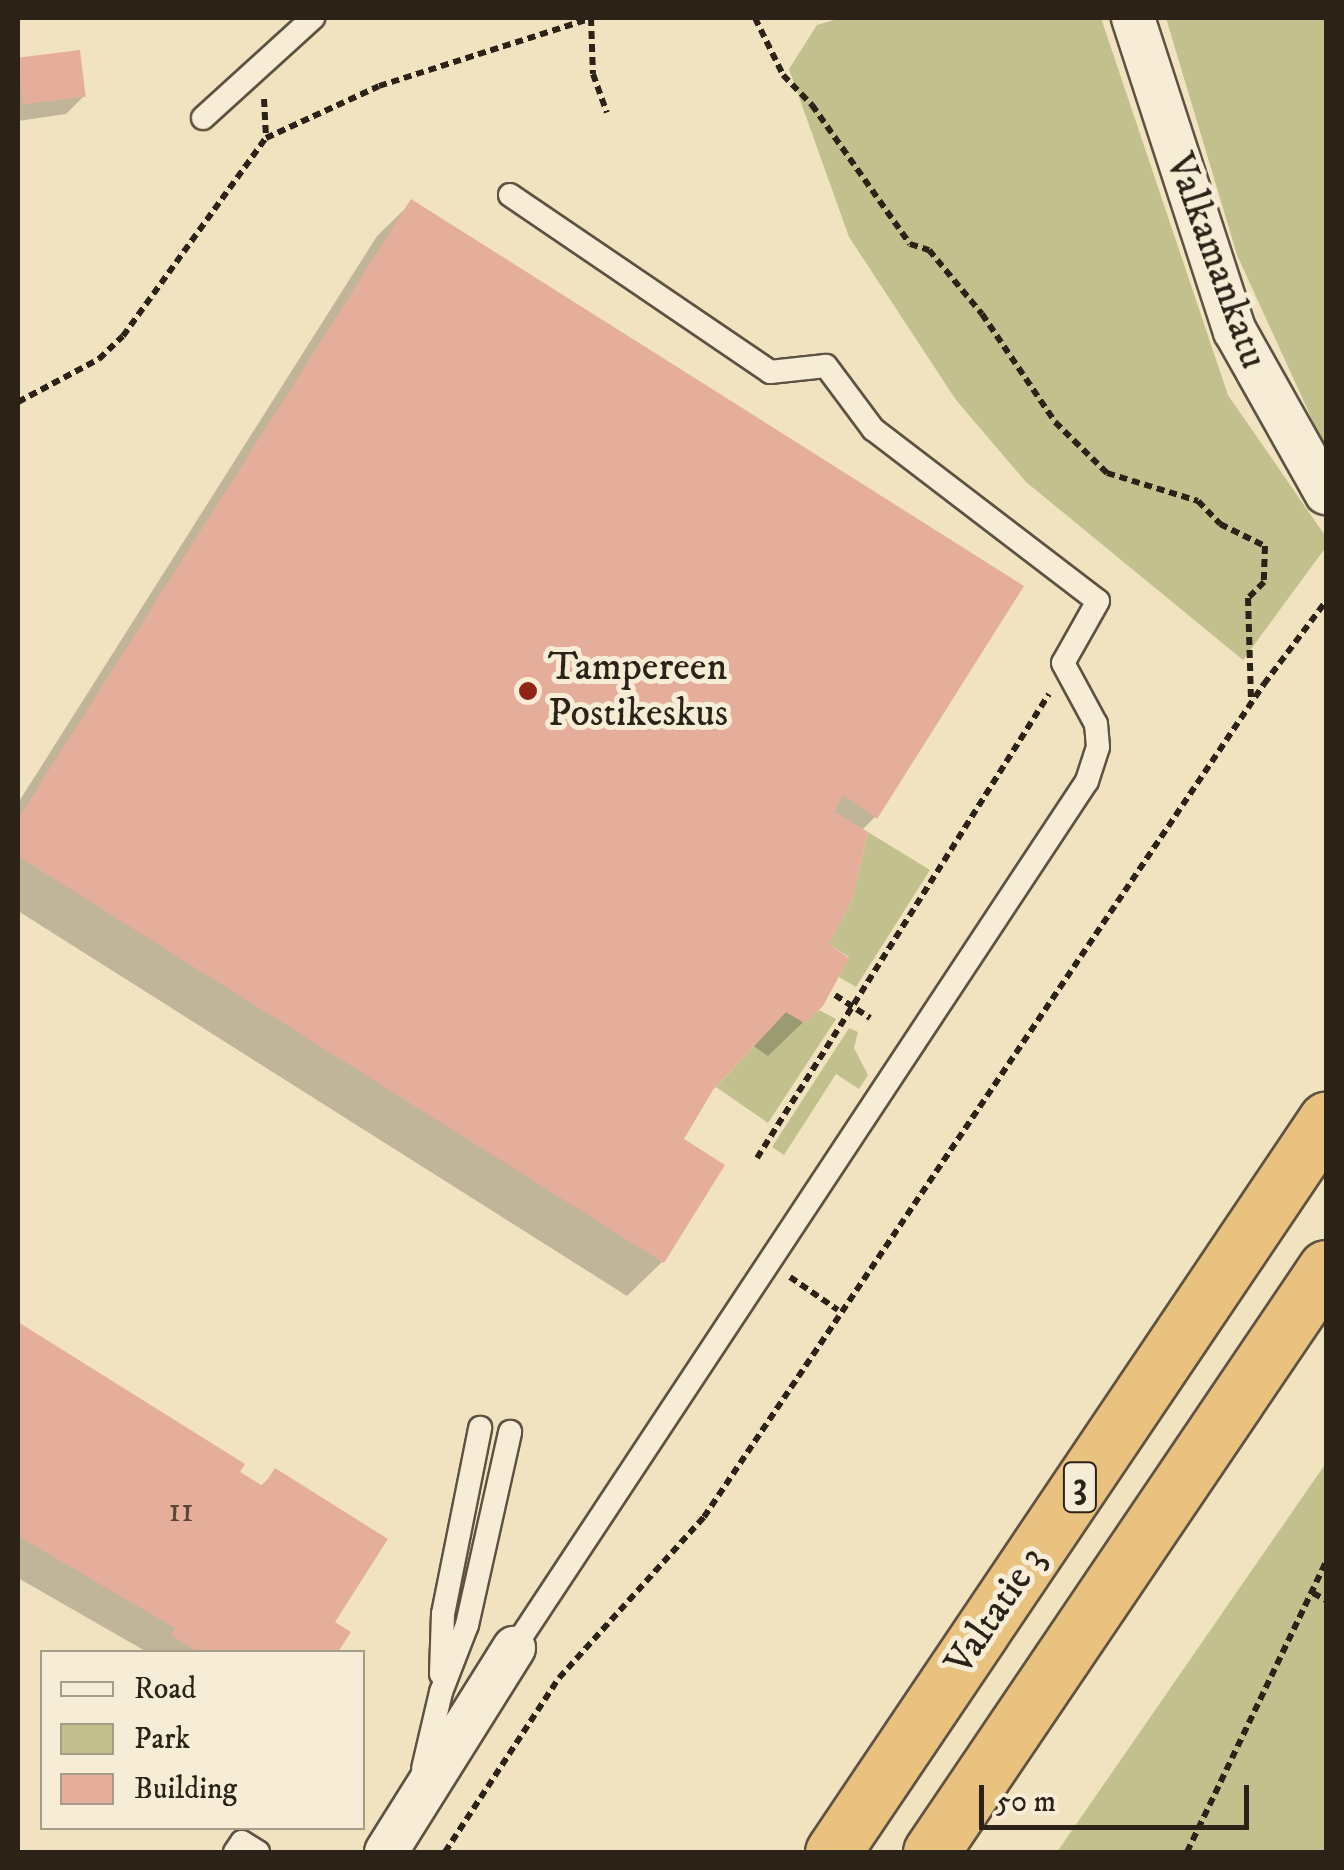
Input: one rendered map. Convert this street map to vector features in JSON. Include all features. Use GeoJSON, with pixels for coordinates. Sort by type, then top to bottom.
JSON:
{"type":"FeatureCollection","features":[{"type":"Feature","properties":{"kind":"highway","name":"Valtatie 3"},"geometry":{"type":"LineString","coordinates":[[833,1852],[1326,1120]]}},
{"type":"Feature","properties":{"kind":"highway","name":"Valtatie 3"},"geometry":{"type":"LineString","coordinates":[[931,1852],[1326,1268]]}},
{"type":"Feature","properties":{"kind":"street","name":"Valkamankatu"},"geometry":{"type":"LineString","coordinates":[[1133,18],[1236,331],[1326,493]]}},
{"type":"Feature","properties":{"kind":"street"},"geometry":{"type":"LineString","coordinates":[[386,1852],[514,1648]]}},
{"type":"Feature","properties":{"kind":"lane"},"geometry":{"type":"LineString","coordinates":[[203,118],[313,18]]}},
{"type":"Feature","properties":{"kind":"lane"},"geometry":{"type":"LineString","coordinates":[[510,195],[770,372],[826,366],[873,429],[1098,601],[1063,663],[1096,724],[1098,747],[1087,781],[514,1648]]}},
{"type":"Feature","properties":{"kind":"lane"},"geometry":{"type":"LineString","coordinates":[[441,1692],[443,1614],[480,1428]]}},
{"type":"Feature","properties":{"kind":"lane"},"geometry":{"type":"LineString","coordinates":[[414,1807],[441,1692],[467,1625],[510,1432]]}},
{"type":"Feature","properties":{"kind":"lane"},"geometry":{"type":"LineString","coordinates":[[235,1852],[242,1842],[258,1852]]}},
{"type":"Feature","properties":{"kind":"path"},"geometry":{"type":"LineString","coordinates":[[18,402],[99,359],[123,336],[266,138],[379,86],[592,18],[593,74],[607,113]]}},
{"type":"Feature","properties":{"kind":"path"},"geometry":{"type":"LineString","coordinates":[[756,18],[783,75],[812,105],[910,244],[929,250],[982,314],[1054,422],[1106,473],[1198,502],[1220,524],[1265,546],[1264,582],[1248,598],[1251,703]]}},
{"type":"Feature","properties":{"kind":"path"},"geometry":{"type":"LineString","coordinates":[[445,1852],[559,1678],[704,1517],[838,1310],[1251,703],[1326,601]]}},
{"type":"Feature","properties":{"kind":"path"},"geometry":{"type":"LineString","coordinates":[[757,1158],[855,1008],[1063,663]]}},
{"type":"Feature","properties":{"kind":"path"},"geometry":{"type":"LineString","coordinates":[[835,995],[870,1018]]}},
{"type":"Feature","properties":{"kind":"path"},"geometry":{"type":"LineString","coordinates":[[768,1261],[838,1310]]}},
{"type":"Feature","properties":{"kind":"path"},"geometry":{"type":"LineString","coordinates":[[1186,1852],[1326,1562]]}},
{"type":"Feature","properties":{"kind":"path"},"geometry":{"type":"LineString","coordinates":[[1313,1593],[1326,1600]]}},
{"type":"Feature","properties":{"kind":"green space"},"geometry":{"type":"Polygon","coordinates":[[[841,18],[1101,18],[1228,395],[1326,537],[1326,547],[1243,660],[1026,482],[956,400],[849,237],[789,69],[817,25],[841,18]]]}},
{"type":"Feature","properties":{"kind":"green space"},"geometry":{"type":"Polygon","coordinates":[[[1166,18],[1326,18],[1326,450],[1237,255],[1166,18]]]}},
{"type":"Feature","properties":{"kind":"green space"},"geometry":{"type":"Polygon","coordinates":[[[868,832],[930,870],[856,987],[839,977],[849,957],[829,944],[852,900],[868,832]]]}},
{"type":"Feature","properties":{"kind":"green space"},"geometry":{"type":"Polygon","coordinates":[[[819,1010],[836,1019],[768,1123],[716,1087],[786,1012],[804,1023],[819,1010]]]}},
{"type":"Feature","properties":{"kind":"green space"},"geometry":{"type":"Polygon","coordinates":[[[849,1028],[858,1032],[854,1048],[868,1075],[859,1089],[836,1074],[784,1155],[772,1147],[849,1028]]]}},
{"type":"Feature","properties":{"kind":"green space"},"geometry":{"type":"Polygon","coordinates":[[[1326,1463],[1326,1852],[1057,1852],[1326,1463]]]}},
{"type":"Feature","properties":{"kind":"building"},"geometry":{"type":"Polygon","coordinates":[[[80,50],[86,97],[23,104],[18,58],[80,50]]]}},
{"type":"Feature","properties":{"kind":"building","name":"Tampereen Postikeskus"},"geometry":{"type":"Polygon","coordinates":[[[411,199],[1024,586],[877,819],[843,795],[835,812],[868,832],[852,900],[829,944],[849,958],[823,1006],[805,1023],[786,1012],[713,1090],[684,1139],[725,1165],[664,1263],[18,856],[18,819],[411,199]]]}},
{"type":"Feature","properties":{"kind":"building"},"geometry":{"type":"Polygon","coordinates":[[[18,1322],[245,1464],[240,1472],[263,1486],[275,1468],[388,1539],[335,1622],[351,1632],[339,1650],[196,1650],[171,1635],[175,1628],[18,1536],[18,1322]]]}},
{"type":"Feature","properties":{"kind":"place","name":"Tampereen Postikeskus"},"geometry":{"type":"Point","coordinates":[528,691]}}]}
